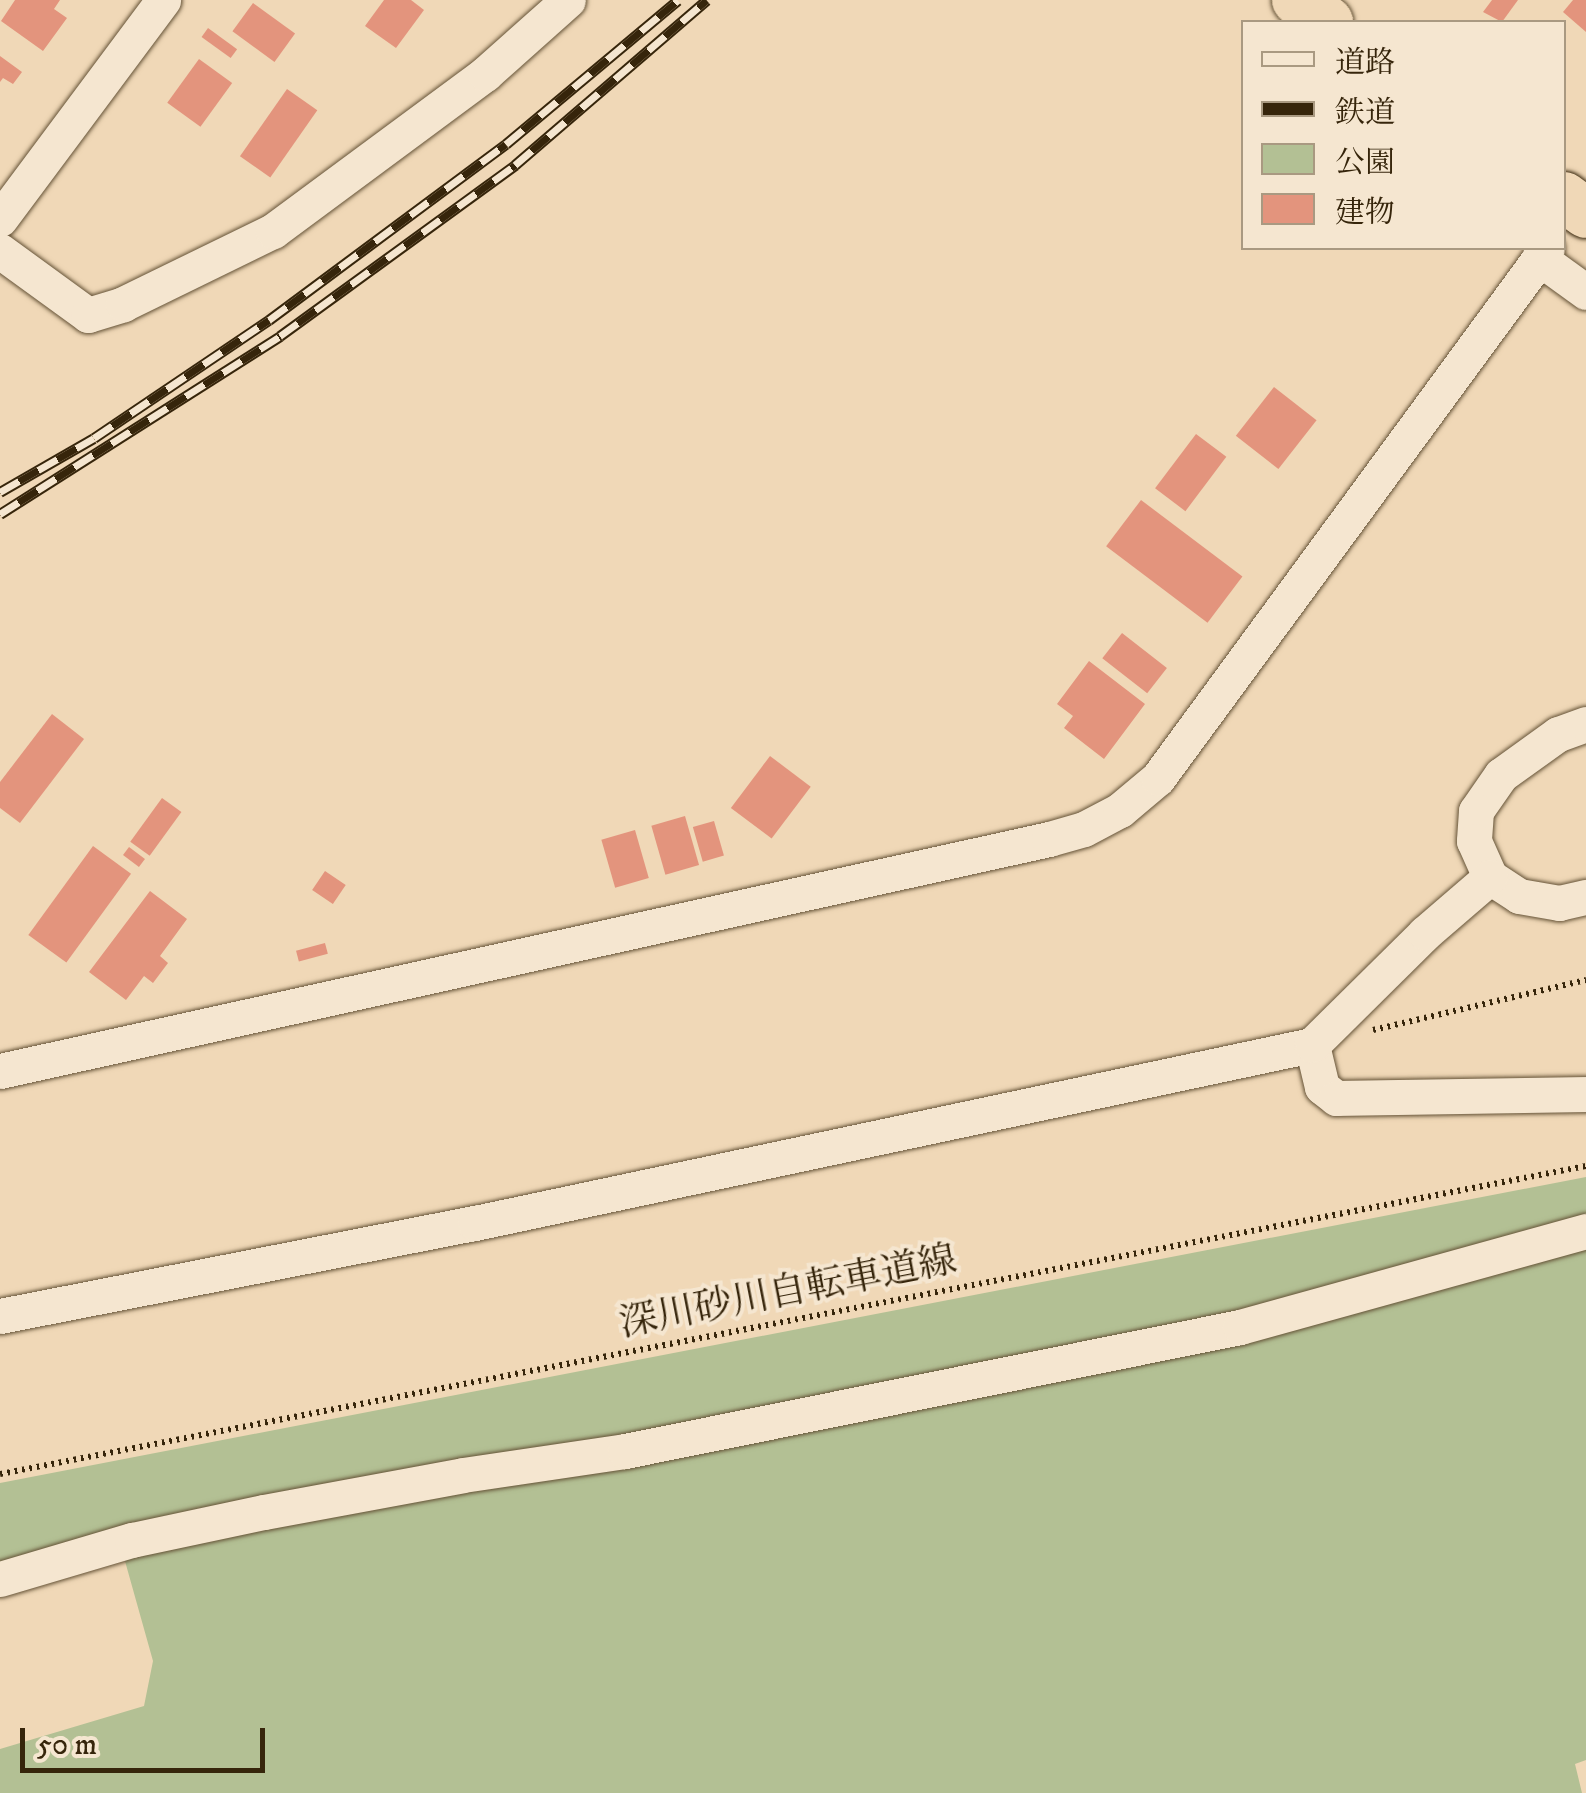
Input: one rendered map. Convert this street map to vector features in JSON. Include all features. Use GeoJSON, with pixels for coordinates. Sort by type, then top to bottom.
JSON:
{"type":"FeatureCollection","features":[{"type":"Feature","properties":{"kind":"highway"},"geometry":{"type":"LineString","coordinates":[[1297,0],[1325,20]]}},
{"type":"Feature","properties":{"kind":"highway"},"geometry":{"type":"LineString","coordinates":[[1566,199],[1586,214]]}},
{"type":"Feature","properties":{"kind":"street"},"geometry":{"type":"LineString","coordinates":[[0,251],[88,315],[122,304],[273,231],[484,74],[568,0]]}},
{"type":"Feature","properties":{"kind":"street"},"geometry":{"type":"LineString","coordinates":[[0,219],[156,3]]}},
{"type":"Feature","properties":{"kind":"street"},"geometry":{"type":"LineString","coordinates":[[1566,222],[1586,195]]}},
{"type":"Feature","properties":{"kind":"street"},"geometry":{"type":"LineString","coordinates":[[0,1071],[1049,839],[1120,810],[1158,778],[1543,252],[1586,292]]}},
{"type":"Feature","properties":{"kind":"street"},"geometry":{"type":"LineString","coordinates":[[1586,724],[1558,734],[1501,775],[1476,811],[1474,841],[1490,877],[1519,896],[1559,904],[1586,897]]}},
{"type":"Feature","properties":{"kind":"street"},"geometry":{"type":"LineString","coordinates":[[0,1316],[475,1223],[1312,1045],[1424,933],[1490,877]]}},
{"type":"Feature","properties":{"kind":"street"},"geometry":{"type":"LineString","coordinates":[[1312,1045],[1322,1087],[1336,1098],[1586,1094]]}},
{"type":"Feature","properties":{"kind":"street"},"geometry":{"type":"LineString","coordinates":[[0,1579],[132,1540],[264,1512],[662,1444],[1240,1327],[1586,1231]]}},
{"type":"Feature","properties":{"kind":"path"},"geometry":{"type":"LineString","coordinates":[[1312,1045],[1586,980]]}},
{"type":"Feature","properties":{"kind":"path","name":"深川砂川自転車道線"},"geometry":{"type":"LineString","coordinates":[[0,1474],[1586,1166]]}},
{"type":"Feature","properties":{"kind":"green space"},"geometry":{"type":"Polygon","coordinates":[[[1586,1177],[1586,1221],[1229,1319],[0,1568],[0,1483],[1586,1177]]]}},
{"type":"Feature","properties":{"kind":"green space"},"geometry":{"type":"Polygon","coordinates":[[[1586,1243],[1586,1760],[1575,1764],[1582,1793],[0,1793],[0,1749],[144,1706],[153,1661],[123,1554],[1586,1243]]]}},
{"type":"Feature","properties":{"kind":"building"},"geometry":{"type":"Polygon","coordinates":[[[15,0],[60,0],[54,9],[67,18],[43,51],[1,21],[15,0]]]}},
{"type":"Feature","properties":{"kind":"building"},"geometry":{"type":"Polygon","coordinates":[[[384,0],[411,0],[424,10],[396,48],[365,26],[384,0]]]}},
{"type":"Feature","properties":{"kind":"building"},"geometry":{"type":"Polygon","coordinates":[[[1492,0],[1518,0],[1503,20],[1483,12],[1492,0]]]}},
{"type":"Feature","properties":{"kind":"building"},"geometry":{"type":"Polygon","coordinates":[[[1573,0],[1586,0],[1586,32],[1563,12],[1573,0]]]}},
{"type":"Feature","properties":{"kind":"building"},"geometry":{"type":"Polygon","coordinates":[[[253,3],[295,34],[274,62],[232,31],[253,3]]]}},
{"type":"Feature","properties":{"kind":"building"},"geometry":{"type":"Polygon","coordinates":[[[208,28],[237,49],[231,58],[202,37],[208,28]]]}},
{"type":"Feature","properties":{"kind":"building"},"geometry":{"type":"Polygon","coordinates":[[[0,56],[22,72],[13,84],[3,78],[0,82],[0,56]]]}},
{"type":"Feature","properties":{"kind":"building"},"geometry":{"type":"Polygon","coordinates":[[[199,59],[232,83],[200,127],[167,103],[199,59]]]}},
{"type":"Feature","properties":{"kind":"building"},"geometry":{"type":"Polygon","coordinates":[[[287,89],[317,110],[270,177],[240,156],[287,89]]]}},
{"type":"Feature","properties":{"kind":"building"},"geometry":{"type":"Polygon","coordinates":[[[1274,387],[1317,420],[1278,469],[1236,436],[1274,387]]]}},
{"type":"Feature","properties":{"kind":"building"},"geometry":{"type":"Polygon","coordinates":[[[1196,434],[1226,457],[1185,511],[1155,488],[1196,434]]]}},
{"type":"Feature","properties":{"kind":"building"},"geometry":{"type":"Polygon","coordinates":[[[1141,500],[1242,576],[1208,623],[1106,546],[1141,500]]]}},
{"type":"Feature","properties":{"kind":"building"},"geometry":{"type":"Polygon","coordinates":[[[1122,633],[1167,668],[1147,693],[1102,658],[1122,633]]]}},
{"type":"Feature","properties":{"kind":"building"},"geometry":{"type":"Polygon","coordinates":[[[1089,661],[1145,704],[1104,759],[1064,728],[1073,716],[1057,704],[1089,661]]]}},
{"type":"Feature","properties":{"kind":"building"},"geometry":{"type":"Polygon","coordinates":[[[52,714],[84,739],[20,823],[0,808],[0,782],[52,714]]]}},
{"type":"Feature","properties":{"kind":"building"},"geometry":{"type":"Polygon","coordinates":[[[770,756],[811,787],[772,839],[731,808],[770,756]]]}},
{"type":"Feature","properties":{"kind":"building"},"geometry":{"type":"Polygon","coordinates":[[[162,798],[181,812],[150,856],[130,842],[162,798]]]}},
{"type":"Feature","properties":{"kind":"building"},"geometry":{"type":"Polygon","coordinates":[[[685,816],[699,865],[665,875],[651,826],[685,816]]]}},
{"type":"Feature","properties":{"kind":"building"},"geometry":{"type":"Polygon","coordinates":[[[714,821],[724,856],[703,862],[693,827],[714,821]]]}},
{"type":"Feature","properties":{"kind":"building"},"geometry":{"type":"Polygon","coordinates":[[[635,830],[649,878],[615,888],[601,840],[635,830]]]}},
{"type":"Feature","properties":{"kind":"building"},"geometry":{"type":"Polygon","coordinates":[[[93,846],[131,874],[66,963],[28,935],[93,846]]]}},
{"type":"Feature","properties":{"kind":"building"},"geometry":{"type":"Polygon","coordinates":[[[129,847],[145,859],[139,867],[123,855],[129,847]]]}},
{"type":"Feature","properties":{"kind":"building"},"geometry":{"type":"Polygon","coordinates":[[[325,871],[346,885],[333,904],[312,890],[325,871]]]}},
{"type":"Feature","properties":{"kind":"building"},"geometry":{"type":"Polygon","coordinates":[[[150,891],[187,919],[160,956],[168,963],[153,983],[144,976],[126,1000],[89,972],[150,891]]]}},
{"type":"Feature","properties":{"kind":"building"},"geometry":{"type":"Polygon","coordinates":[[[325,943],[328,954],[299,961],[296,951],[325,943]]]}},
{"type":"Feature","properties":{"kind":"railway"},"geometry":{"type":"LineString","coordinates":[[0,492],[94,438],[269,320],[506,144],[678,0]]}},
{"type":"Feature","properties":{"kind":"railway"},"geometry":{"type":"LineString","coordinates":[[0,514],[280,336],[515,165],[707,0]]}}]}
